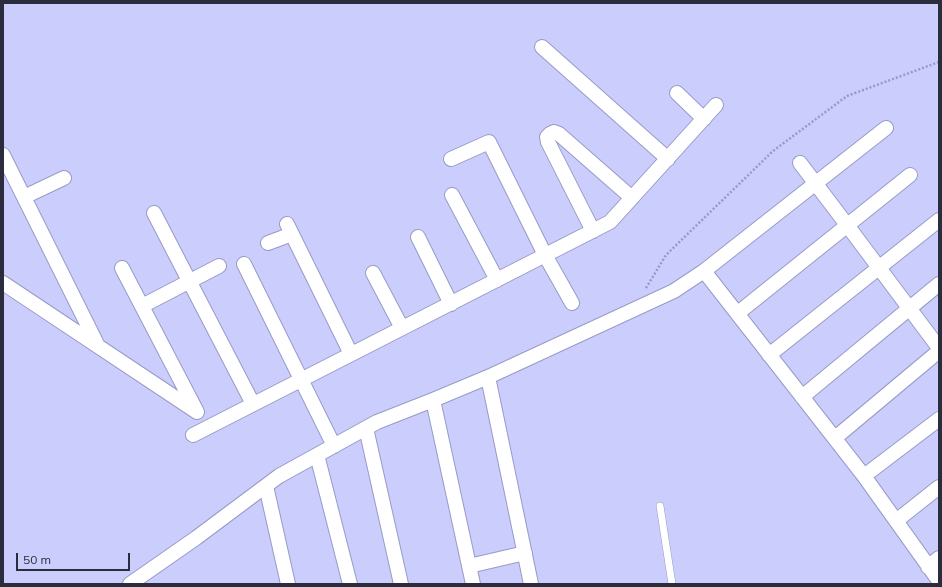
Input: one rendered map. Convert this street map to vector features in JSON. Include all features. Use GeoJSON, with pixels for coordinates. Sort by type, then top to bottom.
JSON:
{"type":"FeatureCollection","features":[{"type":"Feature","properties":{"kind":"street"},"geometry":{"type":"LineString","coordinates":[[542,47],[668,159]]}},
{"type":"Feature","properties":{"kind":"street"},"geometry":{"type":"LineString","coordinates":[[677,93],[704,118]]}},
{"type":"Feature","properties":{"kind":"street"},"geometry":{"type":"LineString","coordinates":[[193,434],[302,380],[610,222],[716,105]]}},
{"type":"Feature","properties":{"kind":"street"},"geometry":{"type":"LineString","coordinates":[[137,582],[279,476],[377,422],[488,377],[674,291],[704,271],[886,128]]}},
{"type":"Feature","properties":{"kind":"street"},"geometry":{"type":"LineString","coordinates":[[593,231],[548,142],[547,137],[550,134],[554,132],[559,134],[632,198]]}},
{"type":"Feature","properties":{"kind":"street"},"geometry":{"type":"LineString","coordinates":[[451,159],[489,142],[545,255],[572,303]]}},
{"type":"Feature","properties":{"kind":"street"},"geometry":{"type":"LineString","coordinates":[[3,155],[98,347]]}},
{"type":"Feature","properties":{"kind":"street"},"geometry":{"type":"LineString","coordinates":[[800,163],[939,348]]}},
{"type":"Feature","properties":{"kind":"street"},"geometry":{"type":"LineString","coordinates":[[738,313],[910,175]]}},
{"type":"Feature","properties":{"kind":"street"},"geometry":{"type":"LineString","coordinates":[[24,197],[64,178]]}},
{"type":"Feature","properties":{"kind":"street"},"geometry":{"type":"LineString","coordinates":[[452,194],[497,280]]}},
{"type":"Feature","properties":{"kind":"street"},"geometry":{"type":"LineString","coordinates":[[154,212],[253,404]]}},
{"type":"Feature","properties":{"kind":"street"},"geometry":{"type":"LineString","coordinates":[[769,355],[939,220]]}},
{"type":"Feature","properties":{"kind":"street"},"geometry":{"type":"LineString","coordinates":[[268,243],[289,229],[351,354]]}},
{"type":"Feature","properties":{"kind":"street"},"geometry":{"type":"LineString","coordinates":[[418,237],[451,304]]}},
{"type":"Feature","properties":{"kind":"street"},"geometry":{"type":"LineString","coordinates":[[244,264],[334,446]]}},
{"type":"Feature","properties":{"kind":"street"},"geometry":{"type":"LineString","coordinates":[[142,306],[219,266]]}},
{"type":"Feature","properties":{"kind":"street"},"geometry":{"type":"LineString","coordinates":[[122,268],[206,428]]}},
{"type":"Feature","properties":{"kind":"street"},"geometry":{"type":"LineString","coordinates":[[704,271],[864,476],[939,581]]}},
{"type":"Feature","properties":{"kind":"street"},"geometry":{"type":"LineString","coordinates":[[373,273],[402,328]]}},
{"type":"Feature","properties":{"kind":"street"},"geometry":{"type":"LineString","coordinates":[[3,284],[198,412]]}},
{"type":"Feature","properties":{"kind":"street"},"geometry":{"type":"LineString","coordinates":[[802,396],[939,284]]}},
{"type":"Feature","properties":{"kind":"street"},"geometry":{"type":"LineString","coordinates":[[835,438],[939,352]]}},
{"type":"Feature","properties":{"kind":"street"},"geometry":{"type":"LineString","coordinates":[[488,377],[531,584]]}},
{"type":"Feature","properties":{"kind":"street"},"geometry":{"type":"LineString","coordinates":[[433,400],[473,584]]}},
{"type":"Feature","properties":{"kind":"street"},"geometry":{"type":"LineString","coordinates":[[864,476],[939,419]]}},
{"type":"Feature","properties":{"kind":"street"},"geometry":{"type":"LineString","coordinates":[[366,428],[400,584]]}},
{"type":"Feature","properties":{"kind":"street"},"geometry":{"type":"LineString","coordinates":[[317,455],[350,584]]}},
{"type":"Feature","properties":{"kind":"street"},"geometry":{"type":"LineString","coordinates":[[266,486],[288,584]]}},
{"type":"Feature","properties":{"kind":"street"},"geometry":{"type":"LineString","coordinates":[[896,521],[939,487]]}},
{"type":"Feature","properties":{"kind":"street"},"geometry":{"type":"LineString","coordinates":[[469,566],[525,553]]}},
{"type":"Feature","properties":{"kind":"street"},"geometry":{"type":"LineString","coordinates":[[928,567],[939,558]]}},
{"type":"Feature","properties":{"kind":"lane"},"geometry":{"type":"LineString","coordinates":[[660,506],[672,584]]}},
{"type":"Feature","properties":{"kind":"path"},"geometry":{"type":"LineString","coordinates":[[632,310],[666,255],[773,151],[847,96],[939,62]]}}]}
